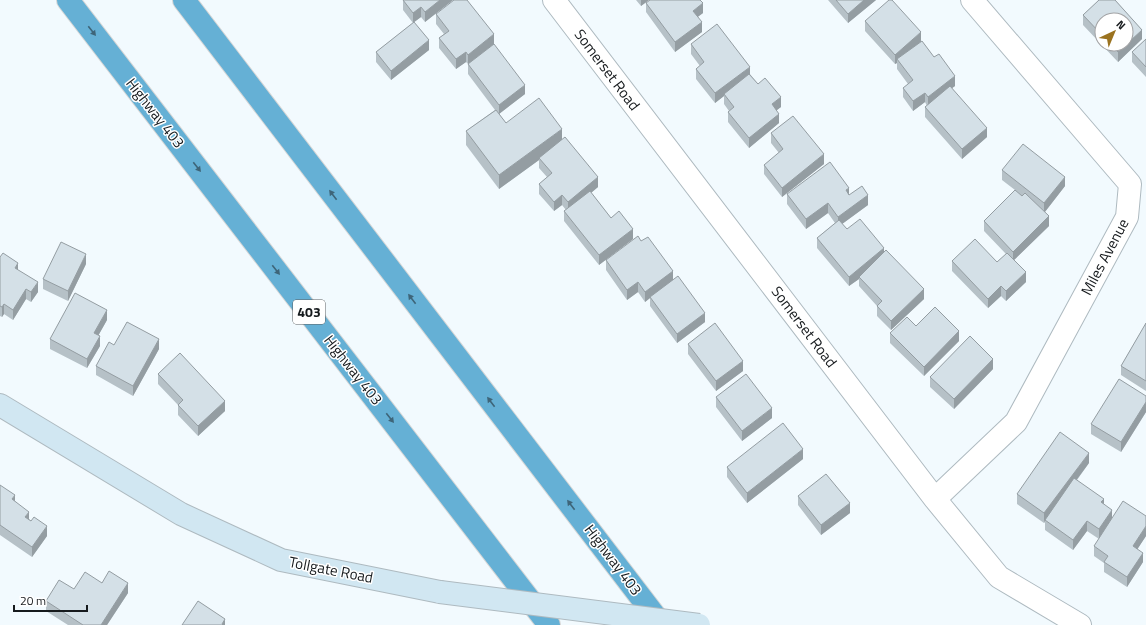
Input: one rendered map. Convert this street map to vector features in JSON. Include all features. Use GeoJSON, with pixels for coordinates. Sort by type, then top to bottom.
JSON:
{"type":"FeatureCollection","features":[{"type":"Feature","properties":{"kind":"highway","name":"Highway 403"},"geometry":{"type":"LineString","coordinates":[[68,0],[549,625]]}},
{"type":"Feature","properties":{"kind":"highway","name":"Highway 403"},"geometry":{"type":"LineString","coordinates":[[184,0],[662,625]]}},
{"type":"Feature","properties":{"kind":"main road","name":"Tollgate Road"},"geometry":{"type":"LineString","coordinates":[[0,405],[181,514],[281,560],[440,592],[699,625]]}},
{"type":"Feature","properties":{"kind":"street","name":"Somerset Road"},"geometry":{"type":"LineString","coordinates":[[554,0],[936,499],[999,577],[1080,625]]}},
{"type":"Feature","properties":{"kind":"street","name":"Miles Avenue"},"geometry":{"type":"LineString","coordinates":[[936,499],[1016,422],[1128,217],[1130,184],[972,0]]}},
{"type":"Feature","properties":{"kind":"building"},"geometry":{"type":"Polygon","coordinates":[[[403,0],[440,0],[425,12],[421,7],[413,13],[403,0]]]}},
{"type":"Feature","properties":{"kind":"building"},"geometry":{"type":"Polygon","coordinates":[[[454,0],[467,0],[494,34],[468,55],[466,52],[456,59],[439,38],[449,31],[436,14],[454,0]]]}},
{"type":"Feature","properties":{"kind":"building"},"geometry":{"type":"Polygon","coordinates":[[[650,0],[700,0],[703,3],[693,11],[702,22],[675,42],[646,3],[650,0]]]}},
{"type":"Feature","properties":{"kind":"building"},"geometry":{"type":"Polygon","coordinates":[[[836,0],[864,0],[848,14],[836,0]]]}},
{"type":"Feature","properties":{"kind":"building"},"geometry":{"type":"Polygon","coordinates":[[[889,0],[892,0],[921,32],[895,55],[865,21],[889,0]]]}},
{"type":"Feature","properties":{"kind":"building"},"geometry":{"type":"Polygon","coordinates":[[[1099,0],[1115,0],[1126,12],[1094,12],[1094,27],[1083,15],[1099,0]]]}},
{"type":"Feature","properties":{"kind":"building"},"geometry":{"type":"Polygon","coordinates":[[[1134,21],[1142,30],[1134,37],[1134,21]]]}},
{"type":"Feature","properties":{"kind":"building"},"geometry":{"type":"Polygon","coordinates":[[[414,22],[429,40],[391,71],[376,52],[414,22]]]}},
{"type":"Feature","properties":{"kind":"building"},"geometry":{"type":"Polygon","coordinates":[[[717,24],[750,67],[715,93],[696,69],[704,62],[691,44],[717,24]]]}},
{"type":"Feature","properties":{"kind":"building"},"geometry":{"type":"Polygon","coordinates":[[[1146,39],[1146,67],[1132,52],[1134,52],[1134,50],[1146,39]]]}},
{"type":"Feature","properties":{"kind":"building"},"geometry":{"type":"Polygon","coordinates":[[[922,41],[934,57],[939,54],[955,76],[928,97],[925,93],[913,101],[903,88],[913,80],[897,59],[922,41]]]}},
{"type":"Feature","properties":{"kind":"building"},"geometry":{"type":"Polygon","coordinates":[[[494,44],[525,85],[499,105],[468,64],[494,44]]]}},
{"type":"Feature","properties":{"kind":"building"},"geometry":{"type":"Polygon","coordinates":[[[749,74],[758,84],[765,78],[781,97],[772,104],[779,114],[749,138],[728,112],[734,107],[724,94],[749,74]]]}},
{"type":"Feature","properties":{"kind":"building"},"geometry":{"type":"Polygon","coordinates":[[[950,86],[987,128],[962,149],[925,107],[950,86]]]}},
{"type":"Feature","properties":{"kind":"building"},"geometry":{"type":"Polygon","coordinates":[[[539,98],[562,129],[499,175],[466,131],[496,110],[506,123],[539,98]]]}},
{"type":"Feature","properties":{"kind":"building"},"geometry":{"type":"Polygon","coordinates":[[[793,116],[824,154],[782,188],[764,165],[783,149],[771,133],[793,116]]]}},
{"type":"Feature","properties":{"kind":"building"},"geometry":{"type":"Polygon","coordinates":[[[565,137],[598,177],[568,202],[562,195],[554,202],[539,184],[552,173],[539,158],[565,137]]]}},
{"type":"Feature","properties":{"kind":"building"},"geometry":{"type":"Polygon","coordinates":[[[1023,144],[1065,177],[1044,203],[1002,170],[1023,144]]]}},
{"type":"Feature","properties":{"kind":"building"},"geometry":{"type":"Polygon","coordinates":[[[830,162],[849,188],[846,190],[849,195],[862,186],[868,195],[838,217],[828,203],[806,219],[787,194],[830,162]]]}},
{"type":"Feature","properties":{"kind":"building"},"geometry":{"type":"Polygon","coordinates":[[[1015,190],[1022,196],[1025,193],[1049,216],[1013,252],[984,221],[1015,190]]]}},
{"type":"Feature","properties":{"kind":"building"},"geometry":{"type":"Polygon","coordinates":[[[590,191],[611,218],[619,211],[633,229],[599,255],[564,211],[590,191]]]}},
{"type":"Feature","properties":{"kind":"building"},"geometry":{"type":"Polygon","coordinates":[[[860,219],[884,248],[849,277],[817,238],[839,220],[847,229],[860,219]]]}},
{"type":"Feature","properties":{"kind":"building"},"geometry":{"type":"Polygon","coordinates":[[[638,236],[641,241],[648,237],[673,271],[645,292],[638,282],[627,290],[606,260],[638,236]]]}},
{"type":"Feature","properties":{"kind":"building"},"geometry":{"type":"Polygon","coordinates":[[[975,239],[997,262],[1007,253],[1026,272],[1006,291],[1001,286],[988,299],[952,261],[975,239]]]}},
{"type":"Feature","properties":{"kind":"building"},"geometry":{"type":"Polygon","coordinates":[[[61,242],[86,254],[68,291],[43,279],[61,242]]]}},
{"type":"Feature","properties":{"kind":"building"},"geometry":{"type":"Polygon","coordinates":[[[886,250],[924,289],[891,321],[877,306],[882,301],[859,277],[886,250]]]}},
{"type":"Feature","properties":{"kind":"building"},"geometry":{"type":"Polygon","coordinates":[[[3,253],[18,263],[15,268],[38,282],[31,292],[26,289],[13,310],[4,304],[2,307],[0,306],[0,257],[3,253]]]}},
{"type":"Feature","properties":{"kind":"building"},"geometry":{"type":"Polygon","coordinates":[[[678,276],[705,313],[677,334],[650,297],[678,276]]]}},
{"type":"Feature","properties":{"kind":"building"},"geometry":{"type":"Polygon","coordinates":[[[75,293],[107,310],[94,333],[100,336],[87,359],[50,339],[75,293]]]}},
{"type":"Feature","properties":{"kind":"building"},"geometry":{"type":"Polygon","coordinates":[[[935,307],[959,331],[924,367],[890,333],[907,317],[916,326],[935,307]]]}},
{"type":"Feature","properties":{"kind":"building"},"geometry":{"type":"Polygon","coordinates":[[[127,322],[159,339],[133,386],[96,366],[109,342],[114,345],[127,322]]]}},
{"type":"Feature","properties":{"kind":"building"},"geometry":{"type":"Polygon","coordinates":[[[715,323],[743,361],[716,381],[688,344],[715,323]]]}},
{"type":"Feature","properties":{"kind":"building"},"geometry":{"type":"Polygon","coordinates":[[[1146,323],[1146,381],[1121,366],[1146,323]]]}},
{"type":"Feature","properties":{"kind":"building"},"geometry":{"type":"Polygon","coordinates":[[[970,336],[993,359],[954,399],[930,377],[970,336]]]}},
{"type":"Feature","properties":{"kind":"building"},"geometry":{"type":"Polygon","coordinates":[[[180,353],[225,401],[198,426],[178,405],[183,400],[158,374],[180,353]]]}},
{"type":"Feature","properties":{"kind":"building"},"geometry":{"type":"Polygon","coordinates":[[[746,374],[772,408],[742,431],[716,397],[746,374]]]}},
{"type":"Feature","properties":{"kind":"building"},"geometry":{"type":"Polygon","coordinates":[[[1119,379],[1146,396],[1146,402],[1121,442],[1091,424],[1119,379]]]}},
{"type":"Feature","properties":{"kind":"building"},"geometry":{"type":"Polygon","coordinates":[[[783,423],[803,449],[747,493],[727,467],[783,423]]]}},
{"type":"Feature","properties":{"kind":"building"},"geometry":{"type":"Polygon","coordinates":[[[1060,432],[1089,453],[1044,513],[1017,494],[1060,432]]]}},
{"type":"Feature","properties":{"kind":"building"},"geometry":{"type":"Polygon","coordinates":[[[826,474],[850,503],[821,525],[798,496],[826,474]]]}},
{"type":"Feature","properties":{"kind":"building"},"geometry":{"type":"Polygon","coordinates":[[[1074,478],[1104,499],[1101,502],[1112,510],[1099,529],[1087,521],[1073,540],[1045,520],[1074,478]]]}},
{"type":"Feature","properties":{"kind":"building"},"geometry":{"type":"Polygon","coordinates":[[[0,485],[15,495],[12,499],[29,512],[25,517],[31,521],[34,517],[47,526],[32,547],[0,525],[0,485]]]}},
{"type":"Feature","properties":{"kind":"building"},"geometry":{"type":"Polygon","coordinates":[[[1123,501],[1146,516],[1146,526],[1133,546],[1143,553],[1127,577],[1104,562],[1108,556],[1094,546],[1123,501]]]}},
{"type":"Feature","properties":{"kind":"building"},"geometry":{"type":"Polygon","coordinates":[[[109,571],[128,583],[101,625],[83,625],[46,601],[59,580],[74,589],[85,572],[102,583],[109,571]]]}},
{"type":"Feature","properties":{"kind":"building"},"geometry":{"type":"Polygon","coordinates":[[[198,601],[225,619],[222,624],[223,625],[182,625],[198,601]]]}}]}
